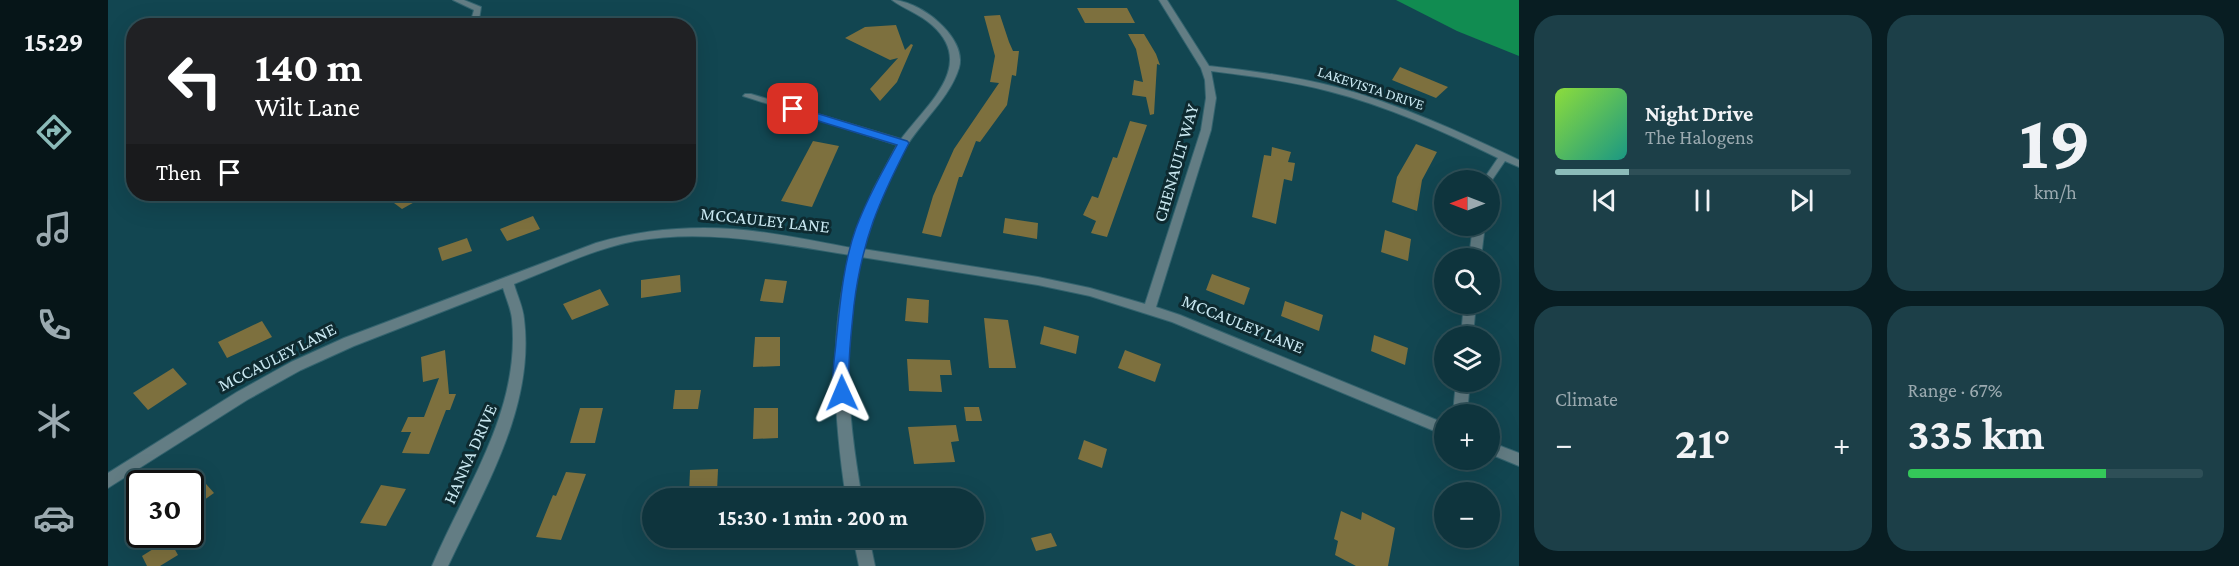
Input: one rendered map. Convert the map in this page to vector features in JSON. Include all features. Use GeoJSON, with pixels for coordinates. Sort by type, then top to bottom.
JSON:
{"type":"FeatureCollection","features":[{"type":"Feature","properties":{"kind":"street"},"geometry":{"type":"LineString","coordinates":[[457,0],[478,9],[476,18]]}},
{"type":"Feature","properties":{"kind":"street"},"geometry":{"type":"LineString","coordinates":[[853,488],[843,416],[841,369],[847,304],[856,251],[879,190],[903,143],[948,83],[954,71],[956,58],[948,39],[939,28],[899,0]]}},
{"type":"Feature","properties":{"kind":"street","name":"CHENAULT WAY"},"geometry":{"type":"LineString","coordinates":[[1149,309],[1206,130],[1211,91],[1205,68],[1163,0]]}},
{"type":"Feature","properties":{"kind":"street","name":"LAKEVISTA DRIVE"},"geometry":{"type":"LineString","coordinates":[[1205,68],[1273,77],[1333,89],[1412,117],[1519,164]]}},
{"type":"Feature","properties":{"kind":"street"},"geometry":{"type":"LineString","coordinates":[[748,96],[903,143]]}},
{"type":"Feature","properties":{"kind":"street"},"geometry":{"type":"LineString","coordinates":[[1495,170],[1504,156]]}},
{"type":"Feature","properties":{"kind":"street","name":"MCCAULEY LANE"},"geometry":{"type":"LineString","coordinates":[[108,481],[242,396],[296,366],[349,342],[600,246],[635,237],[677,232],[735,233],[856,251],[1038,281],[1149,309],[1232,339],[1434,425]]}},
{"type":"Feature","properties":{"kind":"street","name":"HANNA DRIVE"},"geometry":{"type":"LineString","coordinates":[[440,566],[501,433],[514,398],[520,366],[521,336],[517,309],[507,282]]}},
{"type":"Feature","properties":{"kind":"street"},"geometry":{"type":"LineString","coordinates":[[1500,452],[1519,460]]}},
{"type":"Feature","properties":{"kind":"street"},"geometry":{"type":"LineString","coordinates":[[863,548],[867,566]]}},
{"type":"Feature","properties":{"kind":"shaded area"},"geometry":{"type":"Polygon","coordinates":[[[1396,0],[1519,0],[1519,56],[1457,31],[1396,0]]]}},
{"type":"Feature","properties":{"kind":"building"},"geometry":{"type":"Polygon","coordinates":[[[1077,8],[1127,8],[1135,23],[1085,23],[1077,8]]]}},
{"type":"Feature","properties":{"kind":"building"},"geometry":{"type":"Polygon","coordinates":[[[1000,15],[1013,51],[1019,51],[1016,76],[1012,75],[1007,105],[980,142],[976,141],[962,177],[959,177],[941,237],[922,233],[933,196],[954,149],[999,83],[990,82],[995,56],[984,16],[1000,15]]]}},
{"type":"Feature","properties":{"kind":"building"},"geometry":{"type":"Polygon","coordinates":[[[896,25],[905,50],[911,44],[913,45],[897,82],[880,101],[870,89],[898,58],[890,60],[845,38],[865,27],[896,25]]]}},
{"type":"Feature","properties":{"kind":"building"},"geometry":{"type":"Polygon","coordinates":[[[1128,34],[1144,34],[1160,65],[1157,64],[1154,114],[1150,115],[1146,97],[1132,95],[1134,80],[1143,82],[1136,49],[1128,34]]]}},
{"type":"Feature","properties":{"kind":"building"},"geometry":{"type":"Polygon","coordinates":[[[1400,67],[1448,87],[1436,98],[1392,80],[1400,67]]]}},
{"type":"Feature","properties":{"kind":"building"},"geometry":{"type":"Polygon","coordinates":[[[1130,121],[1147,125],[1107,237],[1091,233],[1096,221],[1083,215],[1092,196],[1098,198],[1113,157],[1117,158],[1130,121]]]}},
{"type":"Feature","properties":{"kind":"building"},"geometry":{"type":"Polygon","coordinates":[[[813,141],[839,146],[812,207],[781,201],[813,141]]]}},
{"type":"Feature","properties":{"kind":"building"},"geometry":{"type":"Polygon","coordinates":[[[1416,144],[1437,152],[1422,180],[1417,211],[1392,202],[1397,177],[1416,144]]]}},
{"type":"Feature","properties":{"kind":"building"},"geometry":{"type":"Polygon","coordinates":[[[1272,147],[1291,152],[1288,162],[1295,163],[1292,181],[1284,179],[1276,224],[1252,217],[1264,155],[1271,156],[1272,147]]]}},
{"type":"Feature","properties":{"kind":"building"},"geometry":{"type":"Polygon","coordinates":[[[391,201],[416,201],[402,209],[391,201]]]}},
{"type":"Feature","properties":{"kind":"building"},"geometry":{"type":"Polygon","coordinates":[[[533,216],[540,229],[507,241],[500,229],[533,216]]]}},
{"type":"Feature","properties":{"kind":"building"},"geometry":{"type":"Polygon","coordinates":[[[1005,218],[1038,223],[1037,239],[1003,233],[1005,218]]]}},
{"type":"Feature","properties":{"kind":"building"},"geometry":{"type":"Polygon","coordinates":[[[1385,230],[1411,239],[1408,261],[1381,252],[1385,230]]]}},
{"type":"Feature","properties":{"kind":"building"},"geometry":{"type":"Polygon","coordinates":[[[467,238],[472,251],[442,261],[438,248],[467,238]]]}},
{"type":"Feature","properties":{"kind":"building"},"geometry":{"type":"Polygon","coordinates":[[[1212,274],[1250,288],[1244,305],[1206,290],[1212,274]]]}},
{"type":"Feature","properties":{"kind":"building"},"geometry":{"type":"Polygon","coordinates":[[[680,275],[681,292],[641,298],[641,280],[680,275]]]}},
{"type":"Feature","properties":{"kind":"building"},"geometry":{"type":"Polygon","coordinates":[[[765,279],[787,281],[783,303],[760,301],[765,279]]]}},
{"type":"Feature","properties":{"kind":"building"},"geometry":{"type":"Polygon","coordinates":[[[600,289],[609,305],[572,320],[563,304],[600,289]]]}},
{"type":"Feature","properties":{"kind":"building"},"geometry":{"type":"Polygon","coordinates":[[[907,298],[929,300],[928,323],[905,321],[907,298]]]}},
{"type":"Feature","properties":{"kind":"building"},"geometry":{"type":"Polygon","coordinates":[[[1285,301],[1323,315],[1319,331],[1281,316],[1285,301]]]}},
{"type":"Feature","properties":{"kind":"building"},"geometry":{"type":"Polygon","coordinates":[[[984,318],[1008,320],[1016,368],[989,368],[984,318]]]}},
{"type":"Feature","properties":{"kind":"building"},"geometry":{"type":"Polygon","coordinates":[[[262,321],[272,337],[227,358],[218,342],[262,321]]]}},
{"type":"Feature","properties":{"kind":"building"},"geometry":{"type":"Polygon","coordinates":[[[1044,326],[1079,336],[1076,354],[1040,344],[1044,326]]]}},
{"type":"Feature","properties":{"kind":"building"},"geometry":{"type":"Polygon","coordinates":[[[1374,335],[1408,348],[1405,365],[1371,351],[1374,335]]]}},
{"type":"Feature","properties":{"kind":"building"},"geometry":{"type":"Polygon","coordinates":[[[755,337],[780,337],[780,366],[753,367],[755,337]]]}},
{"type":"Feature","properties":{"kind":"building"},"geometry":{"type":"Polygon","coordinates":[[[445,350],[449,394],[456,394],[450,410],[446,410],[429,454],[402,453],[411,432],[401,432],[408,417],[424,417],[439,378],[423,382],[421,357],[445,350]]]}},
{"type":"Feature","properties":{"kind":"building"},"geometry":{"type":"Polygon","coordinates":[[[1125,350],[1161,364],[1155,382],[1118,368],[1125,350]]]}},
{"type":"Feature","properties":{"kind":"building"},"geometry":{"type":"Polygon","coordinates":[[[907,359],[950,360],[952,375],[940,375],[942,392],[909,391],[907,359]]]}},
{"type":"Feature","properties":{"kind":"building"},"geometry":{"type":"Polygon","coordinates":[[[173,368],[187,384],[148,410],[133,393],[173,368]]]}},
{"type":"Feature","properties":{"kind":"building"},"geometry":{"type":"Polygon","coordinates":[[[675,390],[701,390],[698,409],[673,409],[675,390]]]}},
{"type":"Feature","properties":{"kind":"building"},"geometry":{"type":"Polygon","coordinates":[[[964,407],[979,407],[982,421],[966,421],[964,407]]]}},
{"type":"Feature","properties":{"kind":"building"},"geometry":{"type":"Polygon","coordinates":[[[580,408],[603,408],[595,443],[570,443],[580,408]]]}},
{"type":"Feature","properties":{"kind":"building"},"geometry":{"type":"Polygon","coordinates":[[[754,408],[778,408],[778,438],[753,439],[754,408]]]}},
{"type":"Feature","properties":{"kind":"building"},"geometry":{"type":"Polygon","coordinates":[[[956,425],[959,441],[951,442],[955,462],[914,464],[908,427],[956,425]]]}},
{"type":"Feature","properties":{"kind":"building"},"geometry":{"type":"Polygon","coordinates":[[[1084,440],[1107,449],[1102,468],[1078,459],[1084,440]]]}},
{"type":"Feature","properties":{"kind":"building"},"geometry":{"type":"Polygon","coordinates":[[[718,469],[717,488],[689,488],[690,470],[718,469]]]}},
{"type":"Feature","properties":{"kind":"building"},"geometry":{"type":"Polygon","coordinates":[[[566,472],[586,474],[561,540],[536,537],[553,495],[556,496],[566,472]]]}},
{"type":"Feature","properties":{"kind":"building"},"geometry":{"type":"Polygon","coordinates":[[[204,482],[214,493],[204,500],[204,482]]]}},
{"type":"Feature","properties":{"kind":"building"},"geometry":{"type":"Polygon","coordinates":[[[381,485],[406,489],[386,526],[360,523],[381,485]]]}},
{"type":"Feature","properties":{"kind":"building"},"geometry":{"type":"Polygon","coordinates":[[[1341,511],[1361,520],[1362,512],[1395,528],[1388,566],[1356,566],[1335,555],[1338,541],[1334,539],[1341,511]]]}},
{"type":"Feature","properties":{"kind":"building"},"geometry":{"type":"Polygon","coordinates":[[[1051,533],[1057,546],[1036,551],[1031,538],[1051,533]]]}},
{"type":"Feature","properties":{"kind":"building"},"geometry":{"type":"Polygon","coordinates":[[[155,548],[174,548],[178,555],[160,566],[147,566],[142,556],[155,548]]]}},
{"type":"Feature","properties":{"kind":"route"},"geometry":{"type":"LineString","coordinates":[[793,109],[903,143],[879,190],[856,251],[847,304],[841,369],[842,393]]}}]}
